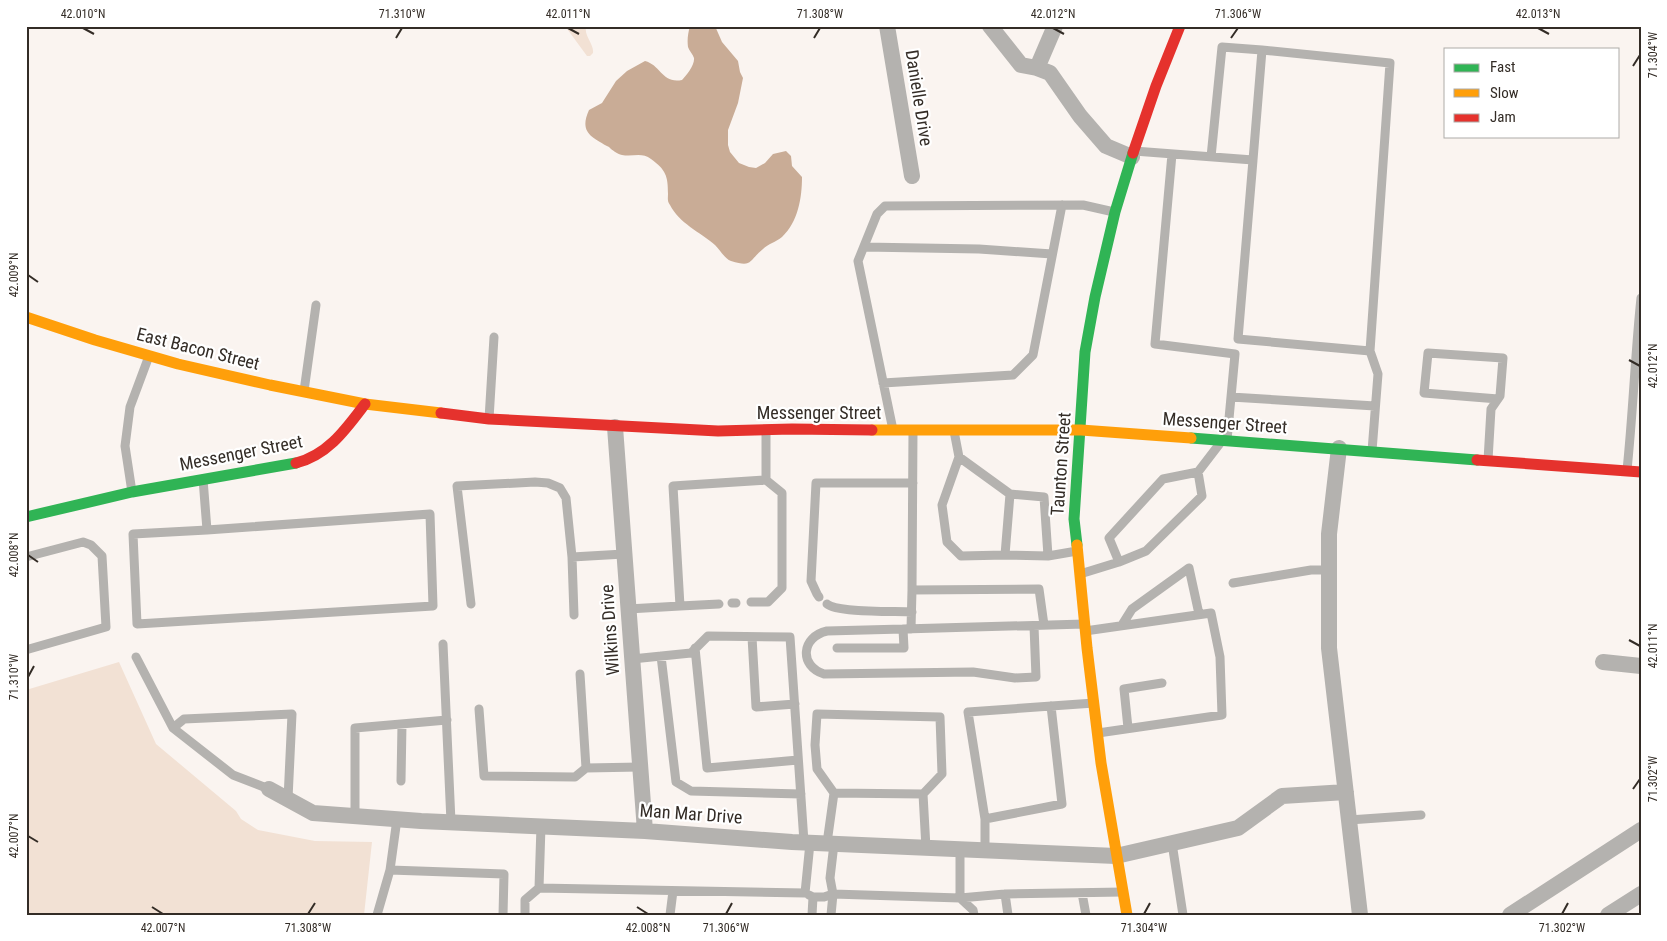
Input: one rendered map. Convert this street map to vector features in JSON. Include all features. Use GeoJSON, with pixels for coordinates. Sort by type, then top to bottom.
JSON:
{"type":"FeatureCollection","features":[{"type":"Feature","properties":{"kind":"main road","name":"Taunton Street"},"geometry":{"type":"LineString","coordinates":[[1127,915],[1097,733],[1074,519],[1085,352],[1095,297],[1115,212],[1133,154],[1156,86],[1180,26]]}},
{"type":"Feature","properties":{"kind":"main road","name":"East Bacon Street"},"geometry":{"type":"LineString","coordinates":[[26,317],[95,340],[178,364],[365,404]]}},
{"type":"Feature","properties":{"kind":"main road","name":"Messenger Street"},"geometry":{"type":"LineString","coordinates":[[26,517],[132,492],[308,460],[330,446],[365,404],[489,419],[718,431],[792,429],[1081,430],[1641,472]]}},
{"type":"Feature","properties":{"kind":"street","name":"Danielle Drive"},"geometry":{"type":"LineString","coordinates":[[887,26],[912,176]]}},
{"type":"Feature","properties":{"kind":"street"},"geometry":{"type":"LineString","coordinates":[[990,26],[1021,65],[1050,73],[1080,116],[1106,146],[1133,154]]}},
{"type":"Feature","properties":{"kind":"street"},"geometry":{"type":"LineString","coordinates":[[1037,68],[1055,26]]}},
{"type":"Feature","properties":{"kind":"street","name":"Wilkins Drive"},"geometry":{"type":"LineString","coordinates":[[614,427],[645,830]]}},
{"type":"Feature","properties":{"kind":"street"},"geometry":{"type":"LineString","coordinates":[[1339,448],[1329,534],[1329,648],[1360,915]]}},
{"type":"Feature","properties":{"kind":"street"},"geometry":{"type":"LineString","coordinates":[[1603,662],[1641,666]]}},
{"type":"Feature","properties":{"kind":"street","name":"Man Mar Drive"},"geometry":{"type":"LineString","coordinates":[[269,789],[313,813],[397,820],[645,830],[807,842],[1116,856],[1238,828],[1282,796],[1346,792]]}},
{"type":"Feature","properties":{"kind":"street"},"geometry":{"type":"LineString","coordinates":[[1510,915],[1641,830]]}},
{"type":"Feature","properties":{"kind":"street"},"geometry":{"type":"LineString","coordinates":[[1608,915],[1641,894]]}},
{"type":"Feature","properties":{"kind":"lane"},"geometry":{"type":"LineString","coordinates":[[1212,157],[1222,46],[1390,63],[1370,351],[1378,374],[1372,451]]}},
{"type":"Feature","properties":{"kind":"lane"},"geometry":{"type":"LineString","coordinates":[[1119,562],[1109,538],[1163,478],[1198,472],[1225,440],[1238,339],[1262,50]]}},
{"type":"Feature","properties":{"kind":"lane"},"geometry":{"type":"LineString","coordinates":[[1133,154],[1172,154],[1253,160]]}},
{"type":"Feature","properties":{"kind":"lane"},"geometry":{"type":"LineString","coordinates":[[1172,154],[1154,344],[1235,354]]}},
{"type":"Feature","properties":{"kind":"lane"},"geometry":{"type":"LineString","coordinates":[[883,383],[1013,375],[1033,355],[1062,205]]}},
{"type":"Feature","properties":{"kind":"lane"},"geometry":{"type":"LineString","coordinates":[[893,430],[858,261],[877,214],[885,206],[1083,205],[1115,212]]}},
{"type":"Feature","properties":{"kind":"lane"},"geometry":{"type":"LineString","coordinates":[[864,247],[979,249],[1052,254]]}},
{"type":"Feature","properties":{"kind":"lane"},"geometry":{"type":"LineString","coordinates":[[1626,471],[1637,415],[1641,298]]}},
{"type":"Feature","properties":{"kind":"lane"},"geometry":{"type":"LineString","coordinates":[[304,392],[316,305]]}},
{"type":"Feature","properties":{"kind":"lane"},"geometry":{"type":"LineString","coordinates":[[489,419],[494,337]]}},
{"type":"Feature","properties":{"kind":"lane"},"geometry":{"type":"LineString","coordinates":[[1238,339],[1370,351]]}},
{"type":"Feature","properties":{"kind":"lane"},"geometry":{"type":"LineString","coordinates":[[1488,460],[1491,409],[1498,399],[1500,396],[1504,358],[1428,353],[1424,393],[1498,399]]}},
{"type":"Feature","properties":{"kind":"lane"},"geometry":{"type":"LineString","coordinates":[[132,492],[125,446],[130,407],[149,356]]}},
{"type":"Feature","properties":{"kind":"lane"},"geometry":{"type":"LineString","coordinates":[[1231,397],[1375,406]]}},
{"type":"Feature","properties":{"kind":"lane"},"geometry":{"type":"LineString","coordinates":[[766,430],[766,480]]}},
{"type":"Feature","properties":{"kind":"lane"},"geometry":{"type":"LineString","coordinates":[[837,648],[904,648],[912,612],[913,430]]}},
{"type":"Feature","properties":{"kind":"lane"},"geometry":{"type":"LineString","coordinates":[[954,431],[959,457],[942,505],[946,542],[961,556],[1005,554],[1048,556],[1077,551]]}},
{"type":"Feature","properties":{"kind":"lane"},"geometry":{"type":"LineString","coordinates":[[959,457],[1010,494],[1044,497],[1048,556]]}},
{"type":"Feature","properties":{"kind":"lane"},"geometry":{"type":"LineString","coordinates":[[1080,574],[1119,562],[1146,551],[1202,496],[1198,472]]}},
{"type":"Feature","properties":{"kind":"lane"},"geometry":{"type":"LineString","coordinates":[[204,479],[207,530]]}},
{"type":"Feature","properties":{"kind":"lane"},"geometry":{"type":"LineString","coordinates":[[680,606],[673,486],[766,480],[782,493],[782,588],[768,602],[751,602]]}},
{"type":"Feature","properties":{"kind":"lane"},"geometry":{"type":"LineString","coordinates":[[819,596],[811,581],[816,483],[912,482]]}},
{"type":"Feature","properties":{"kind":"lane"},"geometry":{"type":"LineString","coordinates":[[471,604],[458,486],[548,483],[560,488],[566,498],[572,557],[574,615]]}},
{"type":"Feature","properties":{"kind":"lane"},"geometry":{"type":"LineString","coordinates":[[1005,554],[1010,494]]}},
{"type":"Feature","properties":{"kind":"lane"},"geometry":{"type":"LineString","coordinates":[[430,514],[433,606],[137,624],[133,534],[207,530],[430,514]]}},
{"type":"Feature","properties":{"kind":"lane"},"geometry":{"type":"LineString","coordinates":[[26,557],[83,542],[91,545],[102,556],[106,627],[29,649]]}},
{"type":"Feature","properties":{"kind":"lane"},"geometry":{"type":"LineString","coordinates":[[572,557],[624,554]]}},
{"type":"Feature","properties":{"kind":"lane"},"geometry":{"type":"LineString","coordinates":[[1122,625],[1132,609],[1189,568],[1199,614]]}},
{"type":"Feature","properties":{"kind":"lane"},"geometry":{"type":"LineString","coordinates":[[1233,583],[1311,570],[1329,570]]}},
{"type":"Feature","properties":{"kind":"lane"},"geometry":{"type":"LineString","coordinates":[[912,590],[1039,589],[1044,625]]}},
{"type":"Feature","properties":{"kind":"lane"},"geometry":{"type":"LineString","coordinates":[[628,609],[719,604]]}},
{"type":"Feature","properties":{"kind":"lane"},"geometry":{"type":"LineString","coordinates":[[827,604],[831,607],[850,610],[912,612]]}},
{"type":"Feature","properties":{"kind":"lane"},"geometry":{"type":"LineString","coordinates":[[1034,626],[1036,677],[1015,678],[973,672],[824,674],[818,672],[808,662],[806,655],[809,642],[820,633],[827,631],[1044,625],[1085,627],[1122,625],[1211,613],[1220,657],[1222,716],[1097,733]]}},
{"type":"Feature","properties":{"kind":"lane"},"geometry":{"type":"LineString","coordinates":[[632,659],[690,653],[708,636],[790,637],[798,760],[807,842],[809,895],[812,915]]}},
{"type":"Feature","properties":{"kind":"lane"},"geometry":{"type":"LineString","coordinates":[[752,637],[756,707],[795,704]]}},
{"type":"Feature","properties":{"kind":"lane"},"geometry":{"type":"LineString","coordinates":[[443,644],[451,822]]}},
{"type":"Feature","properties":{"kind":"lane"},"geometry":{"type":"LineString","coordinates":[[695,648],[707,768],[798,760]]}},
{"type":"Feature","properties":{"kind":"lane"},"geometry":{"type":"LineString","coordinates":[[661,656],[676,782],[691,791],[801,794]]}},
{"type":"Feature","properties":{"kind":"lane"},"geometry":{"type":"LineString","coordinates":[[136,657],[173,728],[234,775],[269,789]]}},
{"type":"Feature","properties":{"kind":"lane"},"geometry":{"type":"LineString","coordinates":[[580,674],[586,768]]}},
{"type":"Feature","properties":{"kind":"lane"},"geometry":{"type":"LineString","coordinates":[[1128,728],[1124,689],[1162,683]]}},
{"type":"Feature","properties":{"kind":"lane"},"geometry":{"type":"LineString","coordinates":[[985,850],[985,820],[968,712],[1094,704]]}},
{"type":"Feature","properties":{"kind":"lane"},"geometry":{"type":"LineString","coordinates":[[985,820],[1062,804],[1051,706]]}},
{"type":"Feature","properties":{"kind":"lane"},"geometry":{"type":"LineString","coordinates":[[479,709],[484,776],[575,777],[586,768],[640,767]]}},
{"type":"Feature","properties":{"kind":"lane"},"geometry":{"type":"LineString","coordinates":[[173,728],[184,719],[292,714],[288,799]]}},
{"type":"Feature","properties":{"kind":"lane"},"geometry":{"type":"LineString","coordinates":[[831,915],[833,894],[830,878],[834,793],[816,769],[817,714],[940,717],[942,774],[923,794],[926,848]]}},
{"type":"Feature","properties":{"kind":"lane"},"geometry":{"type":"LineString","coordinates":[[355,816],[355,728],[446,720]]}},
{"type":"Feature","properties":{"kind":"lane"},"geometry":{"type":"LineString","coordinates":[[401,781],[402,724]]}},
{"type":"Feature","properties":{"kind":"lane"},"geometry":{"type":"LineString","coordinates":[[834,793],[923,794]]}},
{"type":"Feature","properties":{"kind":"lane"},"geometry":{"type":"LineString","coordinates":[[1349,820],[1421,815]]}},
{"type":"Feature","properties":{"kind":"lane"},"geometry":{"type":"LineString","coordinates":[[377,915],[390,870],[397,820]]}},
{"type":"Feature","properties":{"kind":"lane"},"geometry":{"type":"LineString","coordinates":[[539,888],[541,826]]}},
{"type":"Feature","properties":{"kind":"lane"},"geometry":{"type":"LineString","coordinates":[[1172,843],[1183,915]]}},
{"type":"Feature","properties":{"kind":"lane"},"geometry":{"type":"LineString","coordinates":[[960,849],[960,898],[973,910],[974,915]]}},
{"type":"Feature","properties":{"kind":"lane"},"geometry":{"type":"LineString","coordinates":[[390,870],[504,874],[503,915]]}},
{"type":"Feature","properties":{"kind":"lane"},"geometry":{"type":"LineString","coordinates":[[525,915],[526,900],[539,888],[960,898],[1005,894],[1123,892]]}},
{"type":"Feature","properties":{"kind":"lane"},"geometry":{"type":"LineString","coordinates":[[670,915],[673,891]]}},
{"type":"Feature","properties":{"kind":"lane"},"geometry":{"type":"LineString","coordinates":[[1082,893],[1086,915]]}},
{"type":"Feature","properties":{"kind":"lane"},"geometry":{"type":"LineString","coordinates":[[1005,894],[1008,915]]}},
{"type":"Feature","properties":{"kind":"shaded area"},"geometry":{"type":"Polygon","coordinates":[[[565,26],[586,26],[586,33],[593,49],[593,53],[590,56],[587,56],[565,26]]]}},
{"type":"Feature","properties":{"kind":"shaded area"},"geometry":{"type":"Polygon","coordinates":[[[690,26],[715,26],[722,42],[738,61],[743,78],[738,103],[728,130],[730,152],[739,163],[756,168],[765,163],[773,154],[786,151],[791,156],[792,166],[802,177],[800,201],[792,224],[782,237],[765,247],[750,262],[743,264],[729,260],[715,245],[679,217],[668,202],[665,174],[656,163],[644,156],[618,154],[592,137],[586,129],[586,117],[589,110],[602,103],[616,81],[627,71],[645,61],[655,66],[666,77],[682,80],[694,61],[688,47],[690,26]]]}},
{"type":"Feature","properties":{"kind":"shaded area"},"geometry":{"type":"Polygon","coordinates":[[[119,662],[156,744],[236,811],[241,819],[258,830],[315,841],[372,842],[364,915],[26,915],[26,690],[119,662]]]}},
{"type":"Feature","properties":{"kind":"traffic: fast"},"geometry":{"type":"LineString","coordinates":[[1077,545],[1074,519],[1085,352],[1095,297],[1115,212],[1133,153]]}},
{"type":"Feature","properties":{"kind":"traffic: fast"},"geometry":{"type":"LineString","coordinates":[[1191,438],[1477,460]]}},
{"type":"Feature","properties":{"kind":"traffic: fast"},"geometry":{"type":"LineString","coordinates":[[26,517],[132,492],[296,463]]}},
{"type":"Feature","properties":{"kind":"traffic: slow"},"geometry":{"type":"LineString","coordinates":[[26,317],[95,340],[178,364],[365,404],[441,413]]}},
{"type":"Feature","properties":{"kind":"traffic: slow"},"geometry":{"type":"LineString","coordinates":[[872,430],[1081,430],[1191,438]]}},
{"type":"Feature","properties":{"kind":"traffic: slow"},"geometry":{"type":"LineString","coordinates":[[1077,545],[1101,763],[1127,915]]}},
{"type":"Feature","properties":{"kind":"traffic: jam"},"geometry":{"type":"LineString","coordinates":[[1133,153],[1156,86],[1180,26]]}},
{"type":"Feature","properties":{"kind":"traffic: jam"},"geometry":{"type":"LineString","coordinates":[[296,463],[318,454],[327,447],[343,432],[365,404]]}},
{"type":"Feature","properties":{"kind":"traffic: jam"},"geometry":{"type":"LineString","coordinates":[[441,413],[489,419],[718,431],[792,429],[872,430]]}},
{"type":"Feature","properties":{"kind":"traffic: jam"},"geometry":{"type":"LineString","coordinates":[[1477,460],[1641,472]]}}]}
